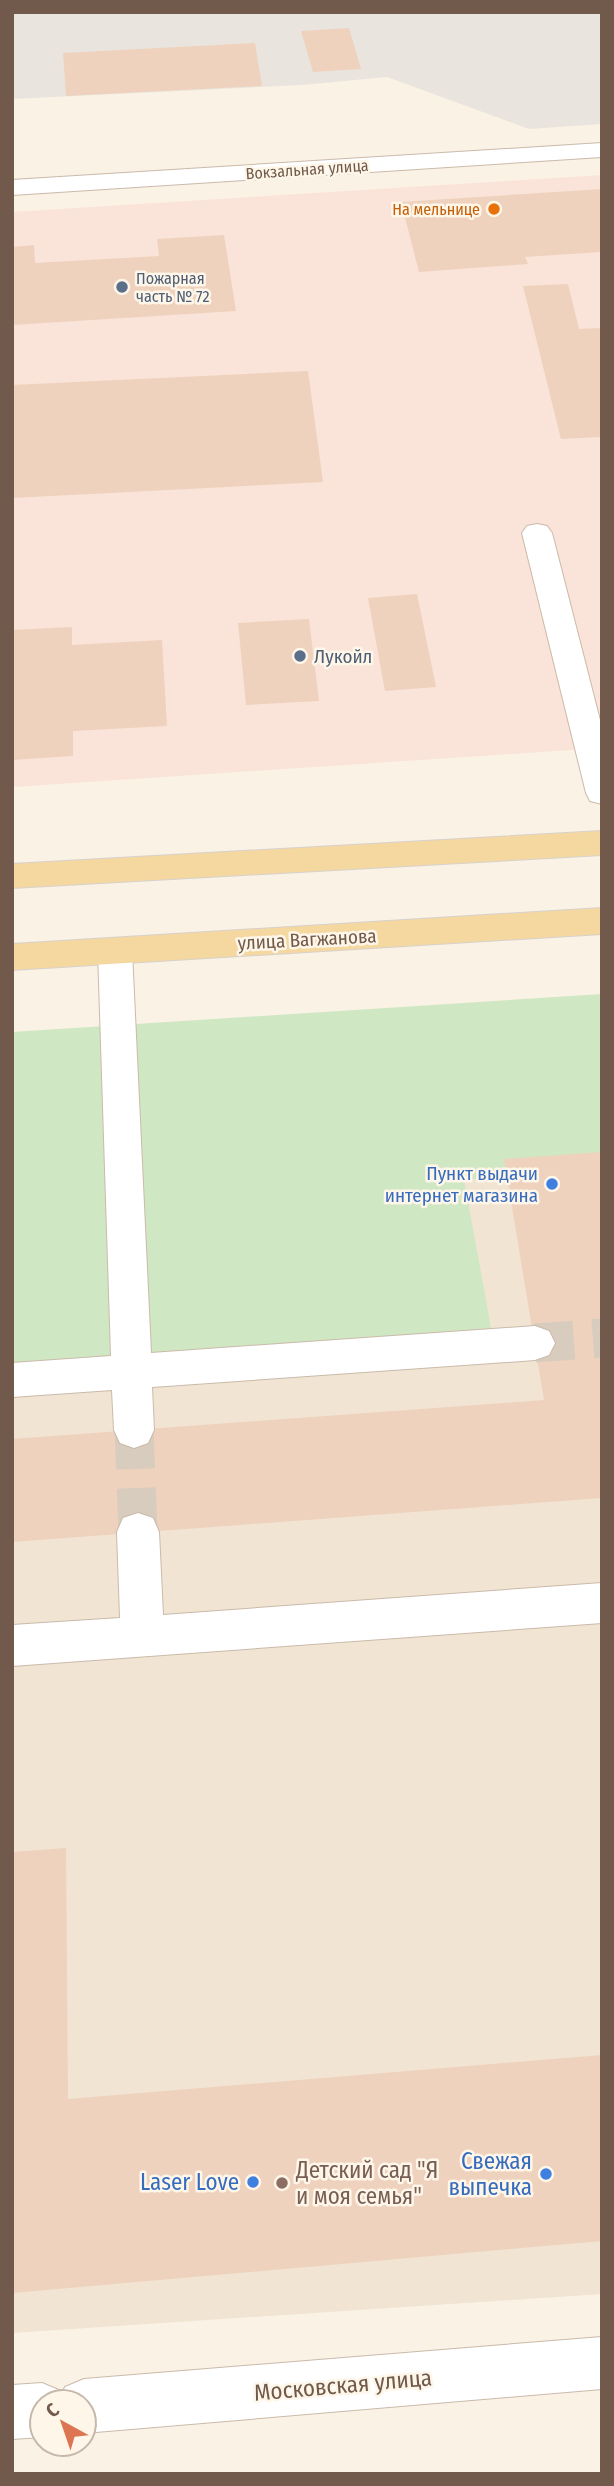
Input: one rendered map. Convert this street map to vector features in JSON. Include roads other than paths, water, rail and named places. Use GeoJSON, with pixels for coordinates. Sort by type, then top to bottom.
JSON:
{"type":"FeatureCollection","features":[{"type":"Feature","properties":{"kind":"main road"},"geometry":{"type":"LineString","coordinates":[[12,876],[602,843]]}},
{"type":"Feature","properties":{"kind":"main road","name":"улица Вагжанова"},"geometry":{"type":"LineString","coordinates":[[12,957],[602,921]]}},
{"type":"Feature","properties":{"kind":"street","name":"Вокзальная улица"},"geometry":{"type":"LineString","coordinates":[[12,188],[602,150]]}},
{"type":"Feature","properties":{"kind":"street"},"geometry":{"type":"LineString","coordinates":[[537,533],[602,793]]}},
{"type":"Feature","properties":{"kind":"street"},"geometry":{"type":"LineString","coordinates":[[115,951],[134,1430]]}},
{"type":"Feature","properties":{"kind":"street"},"geometry":{"type":"LineString","coordinates":[[12,1380],[535,1343]]}},
{"type":"Feature","properties":{"kind":"street"},"geometry":{"type":"LineString","coordinates":[[138,1532],[142,1637]]}},
{"type":"Feature","properties":{"kind":"street"},"geometry":{"type":"LineString","coordinates":[[12,1646],[602,1603]]}},
{"type":"Feature","properties":{"kind":"street","name":"Московская улица"},"geometry":{"type":"LineString","coordinates":[[98,2405],[602,2363]]}},
{"type":"Feature","properties":{"kind":"tunnel"},"geometry":{"type":"LineString","coordinates":[[535,1343],[602,1338]]}},
{"type":"Feature","properties":{"kind":"tunnel"},"geometry":{"type":"LineString","coordinates":[[134,1430],[138,1532]]}},
{"type":"Feature","properties":{"kind":"place","name":"На мельнице"},"geometry":{"type":"Point","coordinates":[494,209]}},
{"type":"Feature","properties":{"kind":"place","name":"Пожарная часть № 72"},"geometry":{"type":"Point","coordinates":[122,287]}},
{"type":"Feature","properties":{"kind":"place","name":"Лукойл"},"geometry":{"type":"Point","coordinates":[300,656]}},
{"type":"Feature","properties":{"kind":"place","name":"Пункт выдачи интернет магазина"},"geometry":{"type":"Point","coordinates":[552,1184]}},
{"type":"Feature","properties":{"kind":"place","name":"Свежая выпечка"},"geometry":{"type":"Point","coordinates":[546,2174]}},
{"type":"Feature","properties":{"kind":"place","name":"Laser Love"},"geometry":{"type":"Point","coordinates":[253,2182]}},
{"type":"Feature","properties":{"kind":"place","name":"Детский сад \"Я и моя семья\""},"geometry":{"type":"Point","coordinates":[282,2183]}}]}
